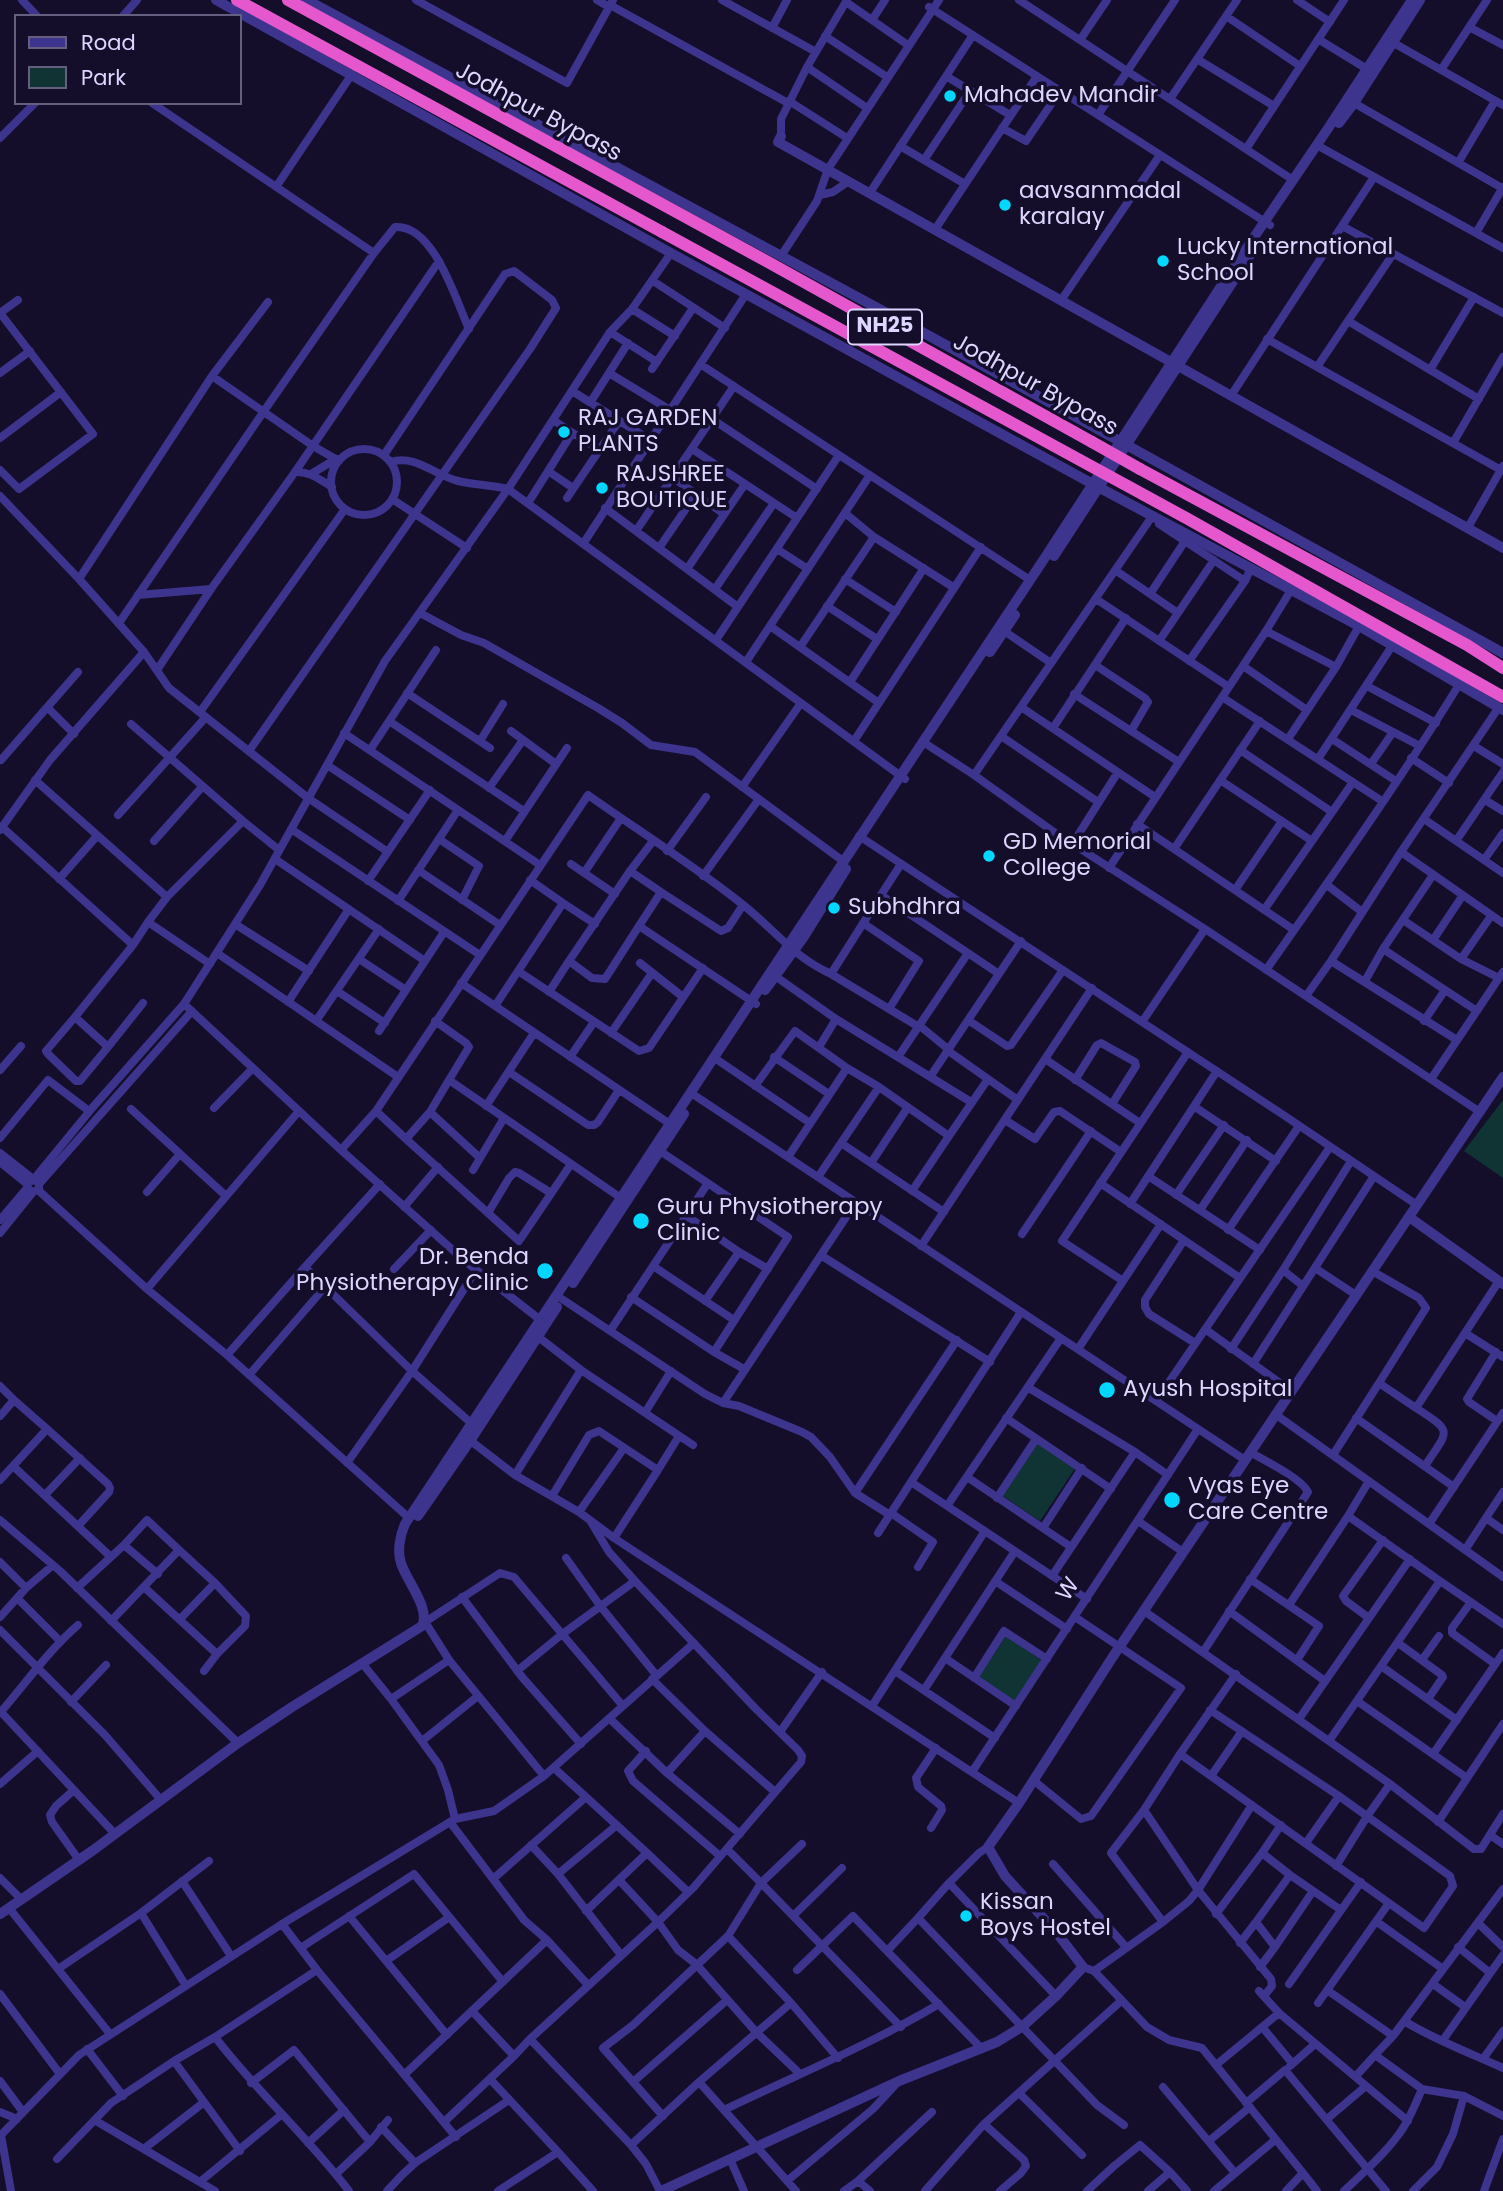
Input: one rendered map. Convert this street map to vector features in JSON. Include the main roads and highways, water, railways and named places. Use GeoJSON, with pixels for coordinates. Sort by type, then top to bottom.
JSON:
{"type":"FeatureCollection","features":[{"type":"Feature","properties":{"kind":"highway"},"geometry":{"type":"LineString","coordinates":[[237,0],[1188,519],[1502,704]]}},
{"type":"Feature","properties":{"kind":"highway","name":"Jodhpur Bypass"},"geometry":{"type":"LineString","coordinates":[[288,0],[678,212],[1112,454],[1467,645],[1503,668]]}},
{"type":"Feature","properties":{"kind":"place","name":"Mahadev Mandir"},"geometry":{"type":"Point","coordinates":[950,96]}},
{"type":"Feature","properties":{"kind":"place","name":"aavsanmadal karalay"},"geometry":{"type":"Point","coordinates":[1005,205]}},
{"type":"Feature","properties":{"kind":"place","name":"Lucky International School"},"geometry":{"type":"Point","coordinates":[1163,261]}},
{"type":"Feature","properties":{"kind":"place","name":"RAJ GARDEN PLANTS"},"geometry":{"type":"Point","coordinates":[564,432]}},
{"type":"Feature","properties":{"kind":"place","name":"RAJSHREE BOUTIQUE"},"geometry":{"type":"Point","coordinates":[602,488]}},
{"type":"Feature","properties":{"kind":"place","name":"GD Memorial College"},"geometry":{"type":"Point","coordinates":[989,856]}},
{"type":"Feature","properties":{"kind":"place","name":"Subhdhra"},"geometry":{"type":"Point","coordinates":[834,908]}},
{"type":"Feature","properties":{"kind":"place","name":"Guru Physiotherapy Clinic"},"geometry":{"type":"Point","coordinates":[641,1221]}},
{"type":"Feature","properties":{"kind":"place","name":"Dr. Benda Physiotherapy Clinic"},"geometry":{"type":"Point","coordinates":[545,1271]}},
{"type":"Feature","properties":{"kind":"place","name":"Ayush Hospital"},"geometry":{"type":"Point","coordinates":[1107,1390]}},
{"type":"Feature","properties":{"kind":"place","name":"Vyas Eye Care Centre"},"geometry":{"type":"Point","coordinates":[1172,1500]}},
{"type":"Feature","properties":{"kind":"place","name":"Kissan Boys Hostel"},"geometry":{"type":"Point","coordinates":[966,1916]}}]}
